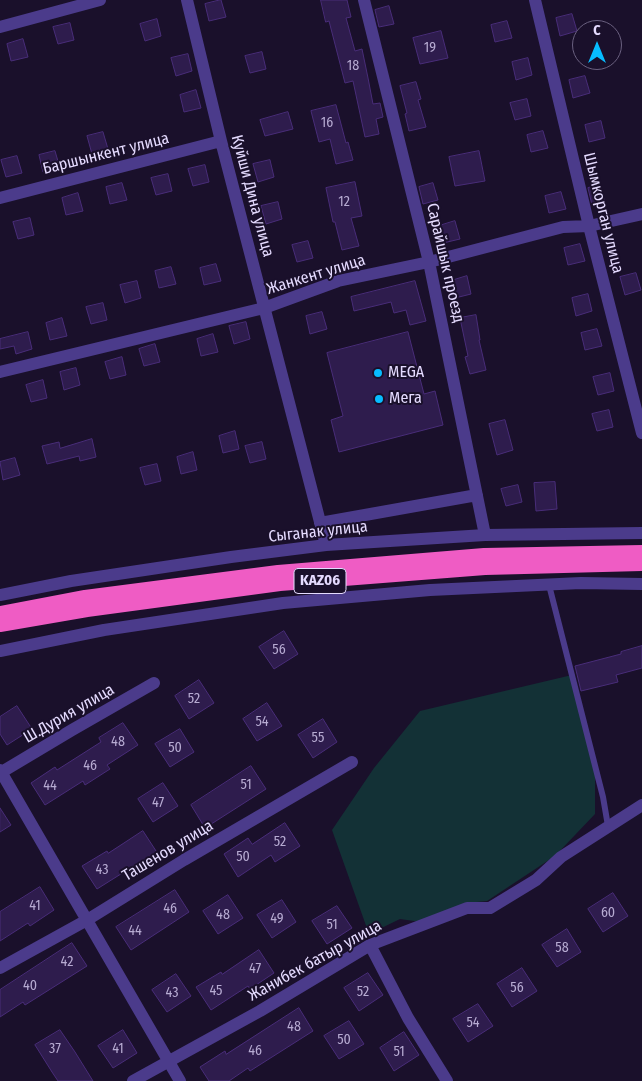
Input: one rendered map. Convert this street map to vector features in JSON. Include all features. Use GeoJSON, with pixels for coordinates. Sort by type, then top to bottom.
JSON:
{"type":"FeatureCollection","features":[{"type":"Feature","properties":{"kind":"highway","name":"KАZ06"},"geometry":{"type":"LineString","coordinates":[[0,612],[85,597],[278,572],[484,555],[642,552]]}},
{"type":"Feature","properties":{"kind":"highway","name":"KАZ06"},"geometry":{"type":"LineString","coordinates":[[0,625],[87,610],[280,584],[484,568],[642,564]]}},
{"type":"Feature","properties":{"kind":"street"},"geometry":{"type":"LineString","coordinates":[[0,27],[100,0]]}},
{"type":"Feature","properties":{"kind":"street","name":"Куйши Дина улица"},"geometry":{"type":"LineString","coordinates":[[187,0],[221,141],[326,545]]}},
{"type":"Feature","properties":{"kind":"street","name":"Сарайшык проезд"},"geometry":{"type":"LineString","coordinates":[[364,0],[430,262],[485,535]]}},
{"type":"Feature","properties":{"kind":"street","name":"Шымкорган улица"},"geometry":{"type":"LineString","coordinates":[[535,0],[589,226],[642,433]]}},
{"type":"Feature","properties":{"kind":"street","name":"Баршынкент улица"},"geometry":{"type":"LineString","coordinates":[[0,198],[221,141]]}},
{"type":"Feature","properties":{"kind":"street","name":"Жанкент улица"},"geometry":{"type":"LineString","coordinates":[[0,372],[264,308],[338,281],[430,262],[563,227],[589,226],[642,214]]}},
{"type":"Feature","properties":{"kind":"street"},"geometry":{"type":"LineString","coordinates":[[320,523],[477,494]]}},
{"type":"Feature","properties":{"kind":"street","name":"Сыганак улица"},"geometry":{"type":"LineString","coordinates":[[0,595],[80,580],[231,557],[326,545],[485,535],[642,533]]}},
{"type":"Feature","properties":{"kind":"street"},"geometry":{"type":"LineString","coordinates":[[0,651],[104,630],[283,603],[430,590],[581,583],[642,584]]}},
{"type":"Feature","properties":{"kind":"street","name":"Ш.Дурия улица"},"geometry":{"type":"LineString","coordinates":[[1,772],[154,684]]}},
{"type":"Feature","properties":{"kind":"street","name":"Ташенов улица"},"geometry":{"type":"LineString","coordinates":[[0,968],[87,920],[184,860],[352,762]]}},
{"type":"Feature","properties":{"kind":"street"},"geometry":{"type":"LineString","coordinates":[[1,772],[180,1081]]}},
{"type":"Feature","properties":{"kind":"street","name":"Жанибек батыр улица"},"geometry":{"type":"LineString","coordinates":[[133,1081],[260,1011],[370,946],[467,908],[490,908],[536,880],[561,857],[642,805]]}},
{"type":"Feature","properties":{"kind":"street"},"geometry":{"type":"LineString","coordinates":[[370,946],[408,1018],[447,1081]]}},
{"type":"Feature","properties":{"kind":"lane"},"geometry":{"type":"LineString","coordinates":[[549,585],[603,797],[608,826]]}},
{"type":"Feature","properties":{"kind":"green space"},"geometry":{"type":"Polygon","coordinates":[[[572,675],[595,771],[595,814],[555,856],[487,901],[466,903],[421,922],[400,919],[369,934],[332,830],[374,768],[420,711],[572,675]]]}},
{"type":"Feature","properties":{"kind":"building"},"geometry":{"type":"Polygon","coordinates":[[[221,0],[226,17],[209,21],[205,4],[221,0]]]}},
{"type":"Feature","properties":{"kind":"building"},"geometry":{"type":"Polygon","coordinates":[[[321,0],[347,0],[351,17],[346,18],[355,51],[362,49],[373,104],[380,103],[383,117],[376,119],[379,134],[365,137],[353,81],[345,83],[329,21],[326,22],[321,0]]]}},
{"type":"Feature","properties":{"kind":"building"},"geometry":{"type":"Polygon","coordinates":[[[389,6],[394,24],[379,27],[375,10],[389,6]]]}},
{"type":"Feature","properties":{"kind":"building"},"geometry":{"type":"Polygon","coordinates":[[[572,14],[574,20],[572,20],[572,32],[560,36],[556,18],[572,14]]]}},
{"type":"Feature","properties":{"kind":"building"},"geometry":{"type":"Polygon","coordinates":[[[157,19],[161,36],[145,41],[140,24],[157,19]]]}},
{"type":"Feature","properties":{"kind":"building"},"geometry":{"type":"Polygon","coordinates":[[[507,21],[512,38],[495,42],[491,25],[507,21]]]}},
{"type":"Feature","properties":{"kind":"building"},"geometry":{"type":"Polygon","coordinates":[[[70,23],[74,40],[58,44],[53,27],[70,23]]]}},
{"type":"Feature","properties":{"kind":"building"},"geometry":{"type":"Polygon","coordinates":[[[441,31],[448,58],[420,64],[413,38],[441,31]]]}},
{"type":"Feature","properties":{"kind":"building"},"geometry":{"type":"Polygon","coordinates":[[[23,39],[28,57],[11,61],[7,44],[23,39]]]}},
{"type":"Feature","properties":{"kind":"building"},"geometry":{"type":"Polygon","coordinates":[[[262,52],[266,69],[250,73],[245,56],[262,52]]]}},
{"type":"Feature","properties":{"kind":"building"},"geometry":{"type":"Polygon","coordinates":[[[188,54],[192,71],[176,76],[171,58],[188,54]]]}},
{"type":"Feature","properties":{"kind":"building"},"geometry":{"type":"Polygon","coordinates":[[[528,58],[532,75],[516,80],[512,62],[528,58]]]}},
{"type":"Feature","properties":{"kind":"building"},"geometry":{"type":"Polygon","coordinates":[[[585,76],[590,93],[573,98],[569,80],[585,76]]]}},
{"type":"Feature","properties":{"kind":"building"},"geometry":{"type":"Polygon","coordinates":[[[416,82],[421,99],[418,100],[426,127],[409,131],[405,114],[407,113],[400,86],[416,82]]]}},
{"type":"Feature","properties":{"kind":"building"},"geometry":{"type":"Polygon","coordinates":[[[196,90],[201,108],[184,112],[180,95],[196,90]]]}},
{"type":"Feature","properties":{"kind":"building"},"geometry":{"type":"Polygon","coordinates":[[[527,99],[531,116],[515,120],[510,103],[527,99]]]}},
{"type":"Feature","properties":{"kind":"building"},"geometry":{"type":"Polygon","coordinates":[[[336,105],[346,143],[348,142],[353,160],[336,164],[330,139],[319,142],[311,111],[336,105]]]}},
{"type":"Feature","properties":{"kind":"building"},"geometry":{"type":"Polygon","coordinates":[[[288,112],[293,129],[265,136],[260,120],[288,112]]]}},
{"type":"Feature","properties":{"kind":"building"},"geometry":{"type":"Polygon","coordinates":[[[601,121],[605,138],[589,142],[585,125],[601,121]]]}},
{"type":"Feature","properties":{"kind":"building"},"geometry":{"type":"Polygon","coordinates":[[[543,131],[548,148],[531,152],[527,135],[543,131]]]}},
{"type":"Feature","properties":{"kind":"building"},"geometry":{"type":"Polygon","coordinates":[[[103,132],[108,149],[92,154],[87,136],[103,132]]]}},
{"type":"Feature","properties":{"kind":"building"},"geometry":{"type":"Polygon","coordinates":[[[55,151],[60,168],[43,172],[39,155],[55,151]]]}},
{"type":"Feature","properties":{"kind":"building"},"geometry":{"type":"Polygon","coordinates":[[[479,151],[485,181],[455,186],[449,157],[479,151]]]}},
{"type":"Feature","properties":{"kind":"building"},"geometry":{"type":"Polygon","coordinates":[[[17,156],[22,173],[6,177],[1,160],[17,156]]]}},
{"type":"Feature","properties":{"kind":"building"},"geometry":{"type":"Polygon","coordinates":[[[270,160],[274,177],[258,182],[253,164],[270,160]]]}},
{"type":"Feature","properties":{"kind":"building"},"geometry":{"type":"Polygon","coordinates":[[[205,165],[209,182],[193,186],[188,169],[205,165]]]}},
{"type":"Feature","properties":{"kind":"building"},"geometry":{"type":"Polygon","coordinates":[[[168,174],[172,191],[156,195],[151,178],[168,174]]]}},
{"type":"Feature","properties":{"kind":"building"},"geometry":{"type":"Polygon","coordinates":[[[355,182],[362,216],[351,218],[359,246],[342,250],[335,222],[333,222],[326,188],[355,182]]]}},
{"type":"Feature","properties":{"kind":"building"},"geometry":{"type":"Polygon","coordinates":[[[122,183],[127,200],[110,204],[106,187],[122,183]]]}},
{"type":"Feature","properties":{"kind":"building"},"geometry":{"type":"Polygon","coordinates":[[[433,183],[438,200],[423,204],[419,187],[433,183]]]}},
{"type":"Feature","properties":{"kind":"building"},"geometry":{"type":"Polygon","coordinates":[[[600,185],[605,202],[592,205],[588,188],[600,185]]]}},
{"type":"Feature","properties":{"kind":"building"},"geometry":{"type":"Polygon","coordinates":[[[561,192],[566,209],[549,213],[545,196],[561,192]]]}},
{"type":"Feature","properties":{"kind":"building"},"geometry":{"type":"Polygon","coordinates":[[[78,193],[83,211],[66,215],[62,198],[78,193]]]}},
{"type":"Feature","properties":{"kind":"building"},"geometry":{"type":"Polygon","coordinates":[[[278,202],[282,219],[266,224],[261,206],[278,202]]]}},
{"type":"Feature","properties":{"kind":"building"},"geometry":{"type":"Polygon","coordinates":[[[30,218],[34,235],[18,239],[13,222],[30,218]]]}},
{"type":"Feature","properties":{"kind":"building"},"geometry":{"type":"Polygon","coordinates":[[[455,221],[460,239],[443,243],[439,226],[455,221]]]}},
{"type":"Feature","properties":{"kind":"building"},"geometry":{"type":"Polygon","coordinates":[[[308,241],[313,258],[297,262],[292,245],[308,241]]]}},
{"type":"Feature","properties":{"kind":"building"},"geometry":{"type":"Polygon","coordinates":[[[580,244],[585,261],[568,265],[564,248],[580,244]]]}},
{"type":"Feature","properties":{"kind":"building"},"geometry":{"type":"Polygon","coordinates":[[[216,264],[221,281],[204,285],[200,268],[216,264]]]}},
{"type":"Feature","properties":{"kind":"building"},"geometry":{"type":"Polygon","coordinates":[[[171,267],[176,284],[159,288],[155,271],[171,267]]]}},
{"type":"Feature","properties":{"kind":"building"},"geometry":{"type":"Polygon","coordinates":[[[636,273],[641,290],[625,295],[620,277],[636,273]]]}},
{"type":"Feature","properties":{"kind":"building"},"geometry":{"type":"Polygon","coordinates":[[[467,276],[471,294],[455,298],[451,281],[467,276]]]}},
{"type":"Feature","properties":{"kind":"building"},"geometry":{"type":"Polygon","coordinates":[[[137,281],[141,298],[125,303],[120,285],[137,281]]]}},
{"type":"Feature","properties":{"kind":"building"},"geometry":{"type":"Polygon","coordinates":[[[415,281],[426,321],[410,325],[406,310],[394,313],[391,302],[354,311],[351,297],[415,281]]]}},
{"type":"Feature","properties":{"kind":"building"},"geometry":{"type":"Polygon","coordinates":[[[588,294],[592,311],[576,316],[572,298],[588,294]]]}},
{"type":"Feature","properties":{"kind":"building"},"geometry":{"type":"Polygon","coordinates":[[[103,303],[107,320],[91,324],[86,307],[103,303]]]}},
{"type":"Feature","properties":{"kind":"building"},"geometry":{"type":"Polygon","coordinates":[[[322,312],[327,329],[310,334],[306,316],[322,312]]]}},
{"type":"Feature","properties":{"kind":"building"},"geometry":{"type":"Polygon","coordinates":[[[476,315],[479,340],[486,370],[470,374],[465,357],[468,356],[460,318],[476,315]]]}},
{"type":"Feature","properties":{"kind":"building"},"geometry":{"type":"Polygon","coordinates":[[[62,318],[67,336],[50,340],[46,323],[62,318]]]}},
{"type":"Feature","properties":{"kind":"building"},"geometry":{"type":"Polygon","coordinates":[[[246,322],[250,339],[234,344],[229,326],[246,322]]]}},
{"type":"Feature","properties":{"kind":"building"},"geometry":{"type":"Polygon","coordinates":[[[597,329],[602,346],[585,350],[581,333],[597,329]]]}},
{"type":"Feature","properties":{"kind":"building"},"geometry":{"type":"Polygon","coordinates":[[[28,332],[32,349],[16,354],[14,346],[0,349],[0,339],[28,332]]]}},
{"type":"Feature","properties":{"kind":"building"},"geometry":{"type":"Polygon","coordinates":[[[408,332],[424,394],[435,391],[443,425],[339,452],[331,420],[343,416],[327,353],[408,332]]]}},
{"type":"Feature","properties":{"kind":"building"},"geometry":{"type":"Polygon","coordinates":[[[213,334],[218,352],[201,356],[197,339],[213,334]]]}},
{"type":"Feature","properties":{"kind":"building"},"geometry":{"type":"Polygon","coordinates":[[[155,344],[160,362],[144,366],[139,349],[155,344]]]}},
{"type":"Feature","properties":{"kind":"building"},"geometry":{"type":"Polygon","coordinates":[[[122,357],[126,375],[110,379],[105,362],[122,357]]]}},
{"type":"Feature","properties":{"kind":"building"},"geometry":{"type":"Polygon","coordinates":[[[76,368],[80,385],[64,390],[60,372],[76,368]]]}},
{"type":"Feature","properties":{"kind":"building"},"geometry":{"type":"Polygon","coordinates":[[[610,373],[614,391],[598,395],[593,377],[610,373]]]}},
{"type":"Feature","properties":{"kind":"building"},"geometry":{"type":"Polygon","coordinates":[[[43,380],[47,398],[31,402],[26,385],[43,380]]]}},
{"type":"Feature","properties":{"kind":"building"},"geometry":{"type":"Polygon","coordinates":[[[609,410],[613,427],[597,431],[592,414],[609,410]]]}},
{"type":"Feature","properties":{"kind":"building"},"geometry":{"type":"Polygon","coordinates":[[[505,420],[513,450],[497,455],[489,424],[505,420]]]}},
{"type":"Feature","properties":{"kind":"building"},"geometry":{"type":"Polygon","coordinates":[[[235,431],[239,449],[223,453],[219,436],[235,431]]]}},
{"type":"Feature","properties":{"kind":"building"},"geometry":{"type":"Polygon","coordinates":[[[92,439],[96,457],[80,461],[79,456],[47,464],[42,446],[59,442],[60,448],[92,439]]]}},
{"type":"Feature","properties":{"kind":"building"},"geometry":{"type":"Polygon","coordinates":[[[262,442],[266,459],[250,463],[245,446],[262,442]]]}},
{"type":"Feature","properties":{"kind":"building"},"geometry":{"type":"Polygon","coordinates":[[[193,452],[197,470],[181,474],[177,457],[193,452]]]}},
{"type":"Feature","properties":{"kind":"building"},"geometry":{"type":"Polygon","coordinates":[[[15,458],[20,475],[3,480],[0,462],[15,458]]]}},
{"type":"Feature","properties":{"kind":"building"},"geometry":{"type":"Polygon","coordinates":[[[157,464],[161,481],[145,485],[140,468],[157,464]]]}},
{"type":"Feature","properties":{"kind":"building"},"geometry":{"type":"Polygon","coordinates":[[[555,482],[557,509],[536,511],[534,483],[555,482]]]}},
{"type":"Feature","properties":{"kind":"building"},"geometry":{"type":"Polygon","coordinates":[[[518,485],[522,502],[506,506],[501,489],[518,485]]]}},
{"type":"Feature","properties":{"kind":"building"},"geometry":{"type":"Polygon","coordinates":[[[284,631],[298,654],[274,669],[259,647],[284,631]]]}},
{"type":"Feature","properties":{"kind":"building"},"geometry":{"type":"Polygon","coordinates":[[[642,646],[642,668],[616,675],[618,682],[581,691],[575,666],[621,654],[621,652],[642,646]]]}},
{"type":"Feature","properties":{"kind":"building"},"geometry":{"type":"Polygon","coordinates":[[[199,680],[214,703],[189,719],[175,696],[199,680]]]}},
{"type":"Feature","properties":{"kind":"building"},"geometry":{"type":"Polygon","coordinates":[[[267,703],[282,726],[257,741],[243,719],[267,703]]]}},
{"type":"Feature","properties":{"kind":"building"},"geometry":{"type":"Polygon","coordinates":[[[17,706],[32,729],[7,745],[0,734],[0,717],[17,706]]]}},
{"type":"Feature","properties":{"kind":"building"},"geometry":{"type":"Polygon","coordinates":[[[323,719],[337,742],[313,758],[298,735],[323,719]]]}},
{"type":"Feature","properties":{"kind":"building"},"geometry":{"type":"Polygon","coordinates":[[[123,723],[138,745],[107,765],[110,769],[85,785],[83,781],[45,805],[31,783],[55,767],[57,770],[101,742],[99,738],[123,723]]]}},
{"type":"Feature","properties":{"kind":"building"},"geometry":{"type":"Polygon","coordinates":[[[180,729],[194,752],[170,767],[155,744],[180,729]]]}},
{"type":"Feature","properties":{"kind":"building"},"geometry":{"type":"Polygon","coordinates":[[[251,766],[266,789],[205,828],[191,805],[251,766]]]}},
{"type":"Feature","properties":{"kind":"building"},"geometry":{"type":"Polygon","coordinates":[[[163,783],[178,806],[153,822],[138,799],[163,783]]]}},
{"type":"Feature","properties":{"kind":"building"},"geometry":{"type":"Polygon","coordinates":[[[0,808],[11,825],[0,832],[0,808]]]}},
{"type":"Feature","properties":{"kind":"building"},"geometry":{"type":"Polygon","coordinates":[[[285,823],[300,846],[275,862],[271,855],[238,877],[224,854],[248,838],[252,844],[285,823]]]}},
{"type":"Feature","properties":{"kind":"building"},"geometry":{"type":"Polygon","coordinates":[[[143,831],[158,854],[133,869],[132,867],[97,889],[82,866],[107,851],[108,853],[143,831]]]}},
{"type":"Feature","properties":{"kind":"building"},"geometry":{"type":"Polygon","coordinates":[[[40,887],[54,910],[30,926],[28,923],[0,941],[0,912],[40,887]]]}},
{"type":"Feature","properties":{"kind":"building"},"geometry":{"type":"Polygon","coordinates":[[[175,890],[189,912],[131,950],[116,927],[175,890]]]}},
{"type":"Feature","properties":{"kind":"building"},"geometry":{"type":"Polygon","coordinates":[[[613,893],[628,916],[603,932],[588,909],[613,893]]]}},
{"type":"Feature","properties":{"kind":"building"},"geometry":{"type":"Polygon","coordinates":[[[228,895],[243,918],[218,934],[203,911],[228,895]]]}},
{"type":"Feature","properties":{"kind":"building"},"geometry":{"type":"Polygon","coordinates":[[[282,900],[296,922],[272,938],[257,915],[282,900]]]}},
{"type":"Feature","properties":{"kind":"building"},"geometry":{"type":"Polygon","coordinates":[[[337,906],[352,928],[327,944],[312,921],[337,906]]]}},
{"type":"Feature","properties":{"kind":"building"},"geometry":{"type":"Polygon","coordinates":[[[567,929],[581,952],[557,967],[542,945],[567,929]]]}},
{"type":"Feature","properties":{"kind":"building"},"geometry":{"type":"Polygon","coordinates":[[[72,943],[87,966],[25,1005],[23,1002],[0,1017],[0,990],[72,943]]]}},
{"type":"Feature","properties":{"kind":"building"},"geometry":{"type":"Polygon","coordinates":[[[259,950],[274,973],[250,989],[248,986],[211,1010],[196,987],[221,972],[222,974],[259,950]]]}},
{"type":"Feature","properties":{"kind":"building"},"geometry":{"type":"Polygon","coordinates":[[[522,968],[537,991],[512,1007],[497,984],[522,968]]]}},
{"type":"Feature","properties":{"kind":"building"},"geometry":{"type":"Polygon","coordinates":[[[368,973],[383,995],[359,1011],[344,988],[368,973]]]}},
{"type":"Feature","properties":{"kind":"building"},"geometry":{"type":"Polygon","coordinates":[[[176,974],[191,996],[167,1012],[152,990],[176,974]]]}},
{"type":"Feature","properties":{"kind":"building"},"geometry":{"type":"Polygon","coordinates":[[[478,1004],[493,1026],[468,1042],[453,1019],[478,1004]]]}},
{"type":"Feature","properties":{"kind":"building"},"geometry":{"type":"Polygon","coordinates":[[[299,1008],[313,1031],[250,1071],[248,1068],[229,1081],[209,1081],[200,1067],[225,1051],[226,1054],[299,1008]]]}},
{"type":"Feature","properties":{"kind":"building"},"geometry":{"type":"Polygon","coordinates":[[[349,1021],[364,1044],[339,1059],[324,1036],[349,1021]]]}},
{"type":"Feature","properties":{"kind":"building"},"geometry":{"type":"Polygon","coordinates":[[[60,1030],[93,1081],[58,1081],[52,1072],[35,1045],[60,1030]]]}},
{"type":"Feature","properties":{"kind":"building"},"geometry":{"type":"Polygon","coordinates":[[[123,1030],[137,1053],[113,1068],[98,1046],[123,1030]]]}},
{"type":"Feature","properties":{"kind":"building"},"geometry":{"type":"Polygon","coordinates":[[[404,1032],[419,1055],[394,1071],[380,1048],[404,1032]]]}},
{"type":"Feature","properties":{"kind":"place","name":"MEGA"},"geometry":{"type":"Point","coordinates":[378,373]}},
{"type":"Feature","properties":{"kind":"place","name":"Мега"},"geometry":{"type":"Point","coordinates":[379,399]}}]}
